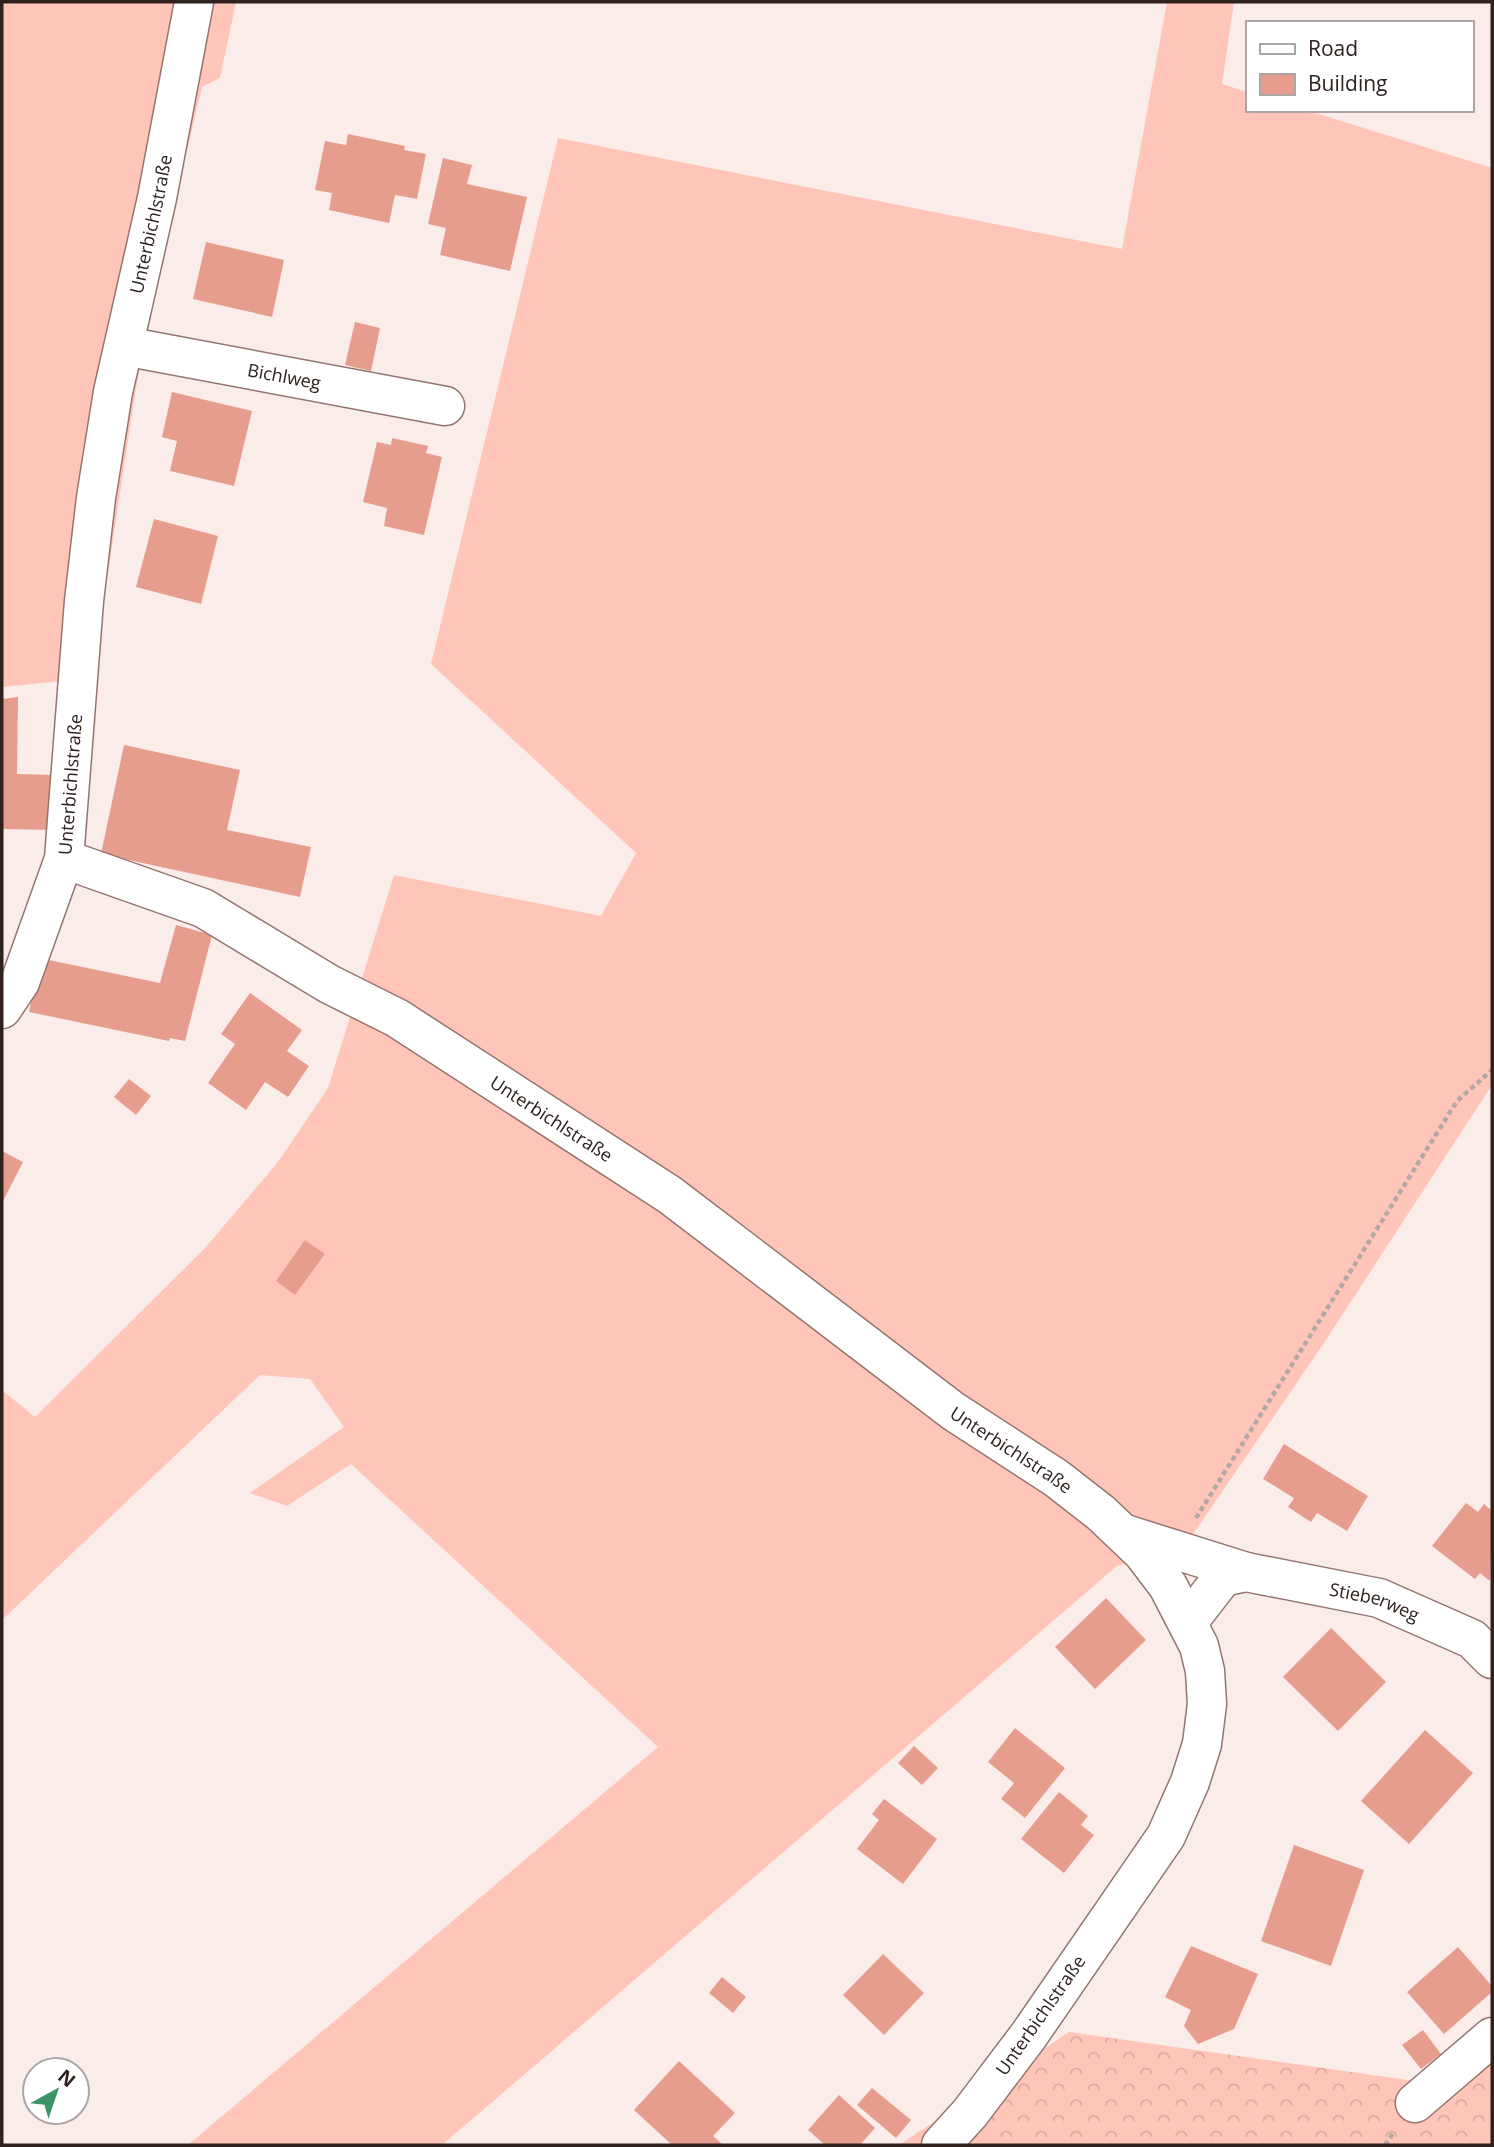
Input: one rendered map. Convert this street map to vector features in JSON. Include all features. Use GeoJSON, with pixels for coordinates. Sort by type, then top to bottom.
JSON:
{"type":"FeatureCollection","features":[{"type":"Feature","properties":{"kind":"street","name":"Unterbichlstraße"},"geometry":{"type":"LineString","coordinates":[[194,2],[157,198],[113,391],[96,498],[84,601],[64,859],[203,908],[329,984],[397,1017],[670,1195],[953,1410],[1056,1478],[1122,1534],[1157,1569],[1199,1646],[1205,1671],[1207,1703],[1202,1744],[1190,1782],[1166,1836],[1029,2035],[970,2113],[941,2145]]}},
{"type":"Feature","properties":{"kind":"street","name":"Bichlweg"},"geometry":{"type":"LineString","coordinates":[[124,346],[445,406]]}},
{"type":"Feature","properties":{"kind":"street"},"geometry":{"type":"LineString","coordinates":[[2,1009],[20,982],[64,859]]}},
{"type":"Feature","properties":{"kind":"street","name":"Stieberweg"},"geometry":{"type":"LineString","coordinates":[[1122,1534],[1246,1572],[1380,1598],[1472,1639],[1492,1659]]}},
{"type":"Feature","properties":{"kind":"street"},"geometry":{"type":"LineString","coordinates":[[1188,1622],[1223,1577],[1246,1572]]}},
{"type":"Feature","properties":{"kind":"street"},"geometry":{"type":"LineString","coordinates":[[1415,2103],[1492,2037]]}},
{"type":"Feature","properties":{"kind":"path"},"geometry":{"type":"LineString","coordinates":[[1177,1549],[1457,1101],[1492,1070]]}},
{"type":"Feature","properties":{"kind":"green space"},"geometry":{"type":"Polygon","coordinates":[[[2,2],[236,2],[220,78],[202,87],[166,239],[136,388],[92,678],[2,687],[2,2]]]}},
{"type":"Feature","properties":{"kind":"green space"},"geometry":{"type":"Polygon","coordinates":[[[1167,2],[1234,2],[1222,84],[1246,92],[1246,112],[1312,112],[1492,168],[1492,1085],[1322,1346],[1187,1543],[1117,1566],[442,2145],[188,2145],[658,1747],[351,1464],[287,1506],[250,1493],[344,1427],[310,1379],[260,1375],[2,1620],[2,1390],[35,1417],[205,1248],[278,1162],[328,1088],[394,875],[601,916],[636,853],[431,664],[558,138],[1122,249],[1167,2]]]}},
{"type":"Feature","properties":{"kind":"green space"},"geometry":{"type":"Polygon","coordinates":[[[1492,2021],[1492,2145],[899,2145],[1069,2032],[1415,2081],[1492,2021]]]}},
{"type":"Feature","properties":{"kind":"building"},"geometry":{"type":"Polygon","coordinates":[[[348,134],[405,146],[404,150],[426,154],[417,199],[395,195],[389,223],[329,210],[332,193],[315,190],[325,141],[346,145],[348,134]]]}},
{"type":"Feature","properties":{"kind":"building"},"geometry":{"type":"Polygon","coordinates":[[[443,158],[472,165],[467,184],[527,197],[510,271],[440,255],[446,228],[428,224],[443,158]]]}},
{"type":"Feature","properties":{"kind":"building"},"geometry":{"type":"Polygon","coordinates":[[[206,242],[284,260],[272,317],[193,299],[206,242]]]}},
{"type":"Feature","properties":{"kind":"building"},"geometry":{"type":"Polygon","coordinates":[[[355,322],[380,328],[371,371],[345,365],[355,322]]]}},
{"type":"Feature","properties":{"kind":"building"},"geometry":{"type":"Polygon","coordinates":[[[172,392],[252,411],[234,486],[170,471],[177,441],[162,437],[172,392]]]}},
{"type":"Feature","properties":{"kind":"building"},"geometry":{"type":"Polygon","coordinates":[[[392,438],[428,446],[426,453],[442,457],[424,535],[384,526],[387,508],[363,502],[377,442],[391,445],[392,438]]]}},
{"type":"Feature","properties":{"kind":"building"},"geometry":{"type":"Polygon","coordinates":[[[154,519],[218,536],[201,604],[136,587],[154,519]]]}},
{"type":"Feature","properties":{"kind":"building"},"geometry":{"type":"Polygon","coordinates":[[[18,697],[17,774],[55,775],[55,830],[2,829],[2,699],[18,697]]]}},
{"type":"Feature","properties":{"kind":"building"},"geometry":{"type":"Polygon","coordinates":[[[124,745],[240,770],[227,830],[311,847],[300,897],[101,854],[124,745]]]}},
{"type":"Feature","properties":{"kind":"building"},"geometry":{"type":"Polygon","coordinates":[[[176,925],[212,935],[185,1041],[170,1038],[169,1041],[29,1012],[39,958],[160,983],[176,925]]]}},
{"type":"Feature","properties":{"kind":"building"},"geometry":{"type":"Polygon","coordinates":[[[250,993],[302,1030],[287,1051],[309,1066],[288,1097],[265,1082],[246,1110],[208,1083],[235,1044],[221,1034],[250,993]]]}},
{"type":"Feature","properties":{"kind":"building"},"geometry":{"type":"Polygon","coordinates":[[[129,1079],[151,1096],[136,1115],[114,1097],[129,1079]]]}},
{"type":"Feature","properties":{"kind":"building"},"geometry":{"type":"Polygon","coordinates":[[[2,1151],[23,1162],[2,1203],[2,1151]]]}},
{"type":"Feature","properties":{"kind":"building"},"geometry":{"type":"Polygon","coordinates":[[[305,1240],[325,1254],[295,1295],[276,1281],[305,1240]]]}},
{"type":"Feature","properties":{"kind":"building"},"geometry":{"type":"Polygon","coordinates":[[[1284,1444],[1368,1496],[1347,1531],[1317,1513],[1311,1522],[1288,1507],[1294,1498],[1263,1479],[1284,1444]]]}},
{"type":"Feature","properties":{"kind":"building"},"geometry":{"type":"Polygon","coordinates":[[[1466,1503],[1478,1512],[1484,1504],[1492,1511],[1490,1581],[1480,1573],[1475,1579],[1432,1546],[1466,1503]]]}},
{"type":"Feature","properties":{"kind":"building"},"geometry":{"type":"Polygon","coordinates":[[[1106,1598],[1146,1640],[1095,1689],[1055,1647],[1106,1598]]]}},
{"type":"Feature","properties":{"kind":"building"},"geometry":{"type":"Polygon","coordinates":[[[1331,1628],[1386,1682],[1338,1731],[1283,1677],[1331,1628]]]}},
{"type":"Feature","properties":{"kind":"building"},"geometry":{"type":"Polygon","coordinates":[[[1015,1728],[1065,1768],[1025,1818],[1001,1799],[1014,1783],[988,1762],[1015,1728]]]}},
{"type":"Feature","properties":{"kind":"building"},"geometry":{"type":"Polygon","coordinates":[[[1425,1730],[1473,1773],[1409,1844],[1361,1801],[1425,1730]]]}},
{"type":"Feature","properties":{"kind":"building"},"geometry":{"type":"Polygon","coordinates":[[[914,1746],[938,1768],[922,1785],[898,1763],[914,1746]]]}},
{"type":"Feature","properties":{"kind":"building"},"geometry":{"type":"Polygon","coordinates":[[[1059,1792],[1088,1816],[1081,1825],[1094,1835],[1064,1873],[1021,1839],[1059,1792]]]}},
{"type":"Feature","properties":{"kind":"building"},"geometry":{"type":"Polygon","coordinates":[[[884,1799],[937,1839],[903,1884],[857,1849],[879,1820],[872,1814],[884,1799]]]}},
{"type":"Feature","properties":{"kind":"building"},"geometry":{"type":"Polygon","coordinates":[[[1294,1845],[1364,1870],[1331,1966],[1261,1941],[1294,1845]]]}},
{"type":"Feature","properties":{"kind":"building"},"geometry":{"type":"Polygon","coordinates":[[[1191,1946],[1258,1974],[1234,2029],[1198,2044],[1184,2026],[1191,2010],[1165,1997],[1191,1946]]]}},
{"type":"Feature","properties":{"kind":"building"},"geometry":{"type":"Polygon","coordinates":[[[1458,1947],[1492,1986],[1492,1992],[1444,2034],[1407,1992],[1458,1947]]]}},
{"type":"Feature","properties":{"kind":"building"},"geometry":{"type":"Polygon","coordinates":[[[883,1954],[924,1993],[884,2035],[843,1995],[883,1954]]]}},
{"type":"Feature","properties":{"kind":"building"},"geometry":{"type":"Polygon","coordinates":[[[722,1977],[746,1997],[733,2013],[709,1993],[722,1977]]]}},
{"type":"Feature","properties":{"kind":"building"},"geometry":{"type":"Polygon","coordinates":[[[1423,2030],[1441,2054],[1421,2069],[1402,2045],[1423,2030]]]}},
{"type":"Feature","properties":{"kind":"building"},"geometry":{"type":"Polygon","coordinates":[[[679,2061],[735,2113],[713,2136],[723,2145],[672,2145],[634,2110],[679,2061]]]}},
{"type":"Feature","properties":{"kind":"building"},"geometry":{"type":"Polygon","coordinates":[[[872,2088],[911,2120],[896,2138],[857,2105],[872,2088]]]}},
{"type":"Feature","properties":{"kind":"building"},"geometry":{"type":"Polygon","coordinates":[[[839,2095],[875,2128],[860,2145],[825,2145],[808,2130],[839,2095]]]}}]}
